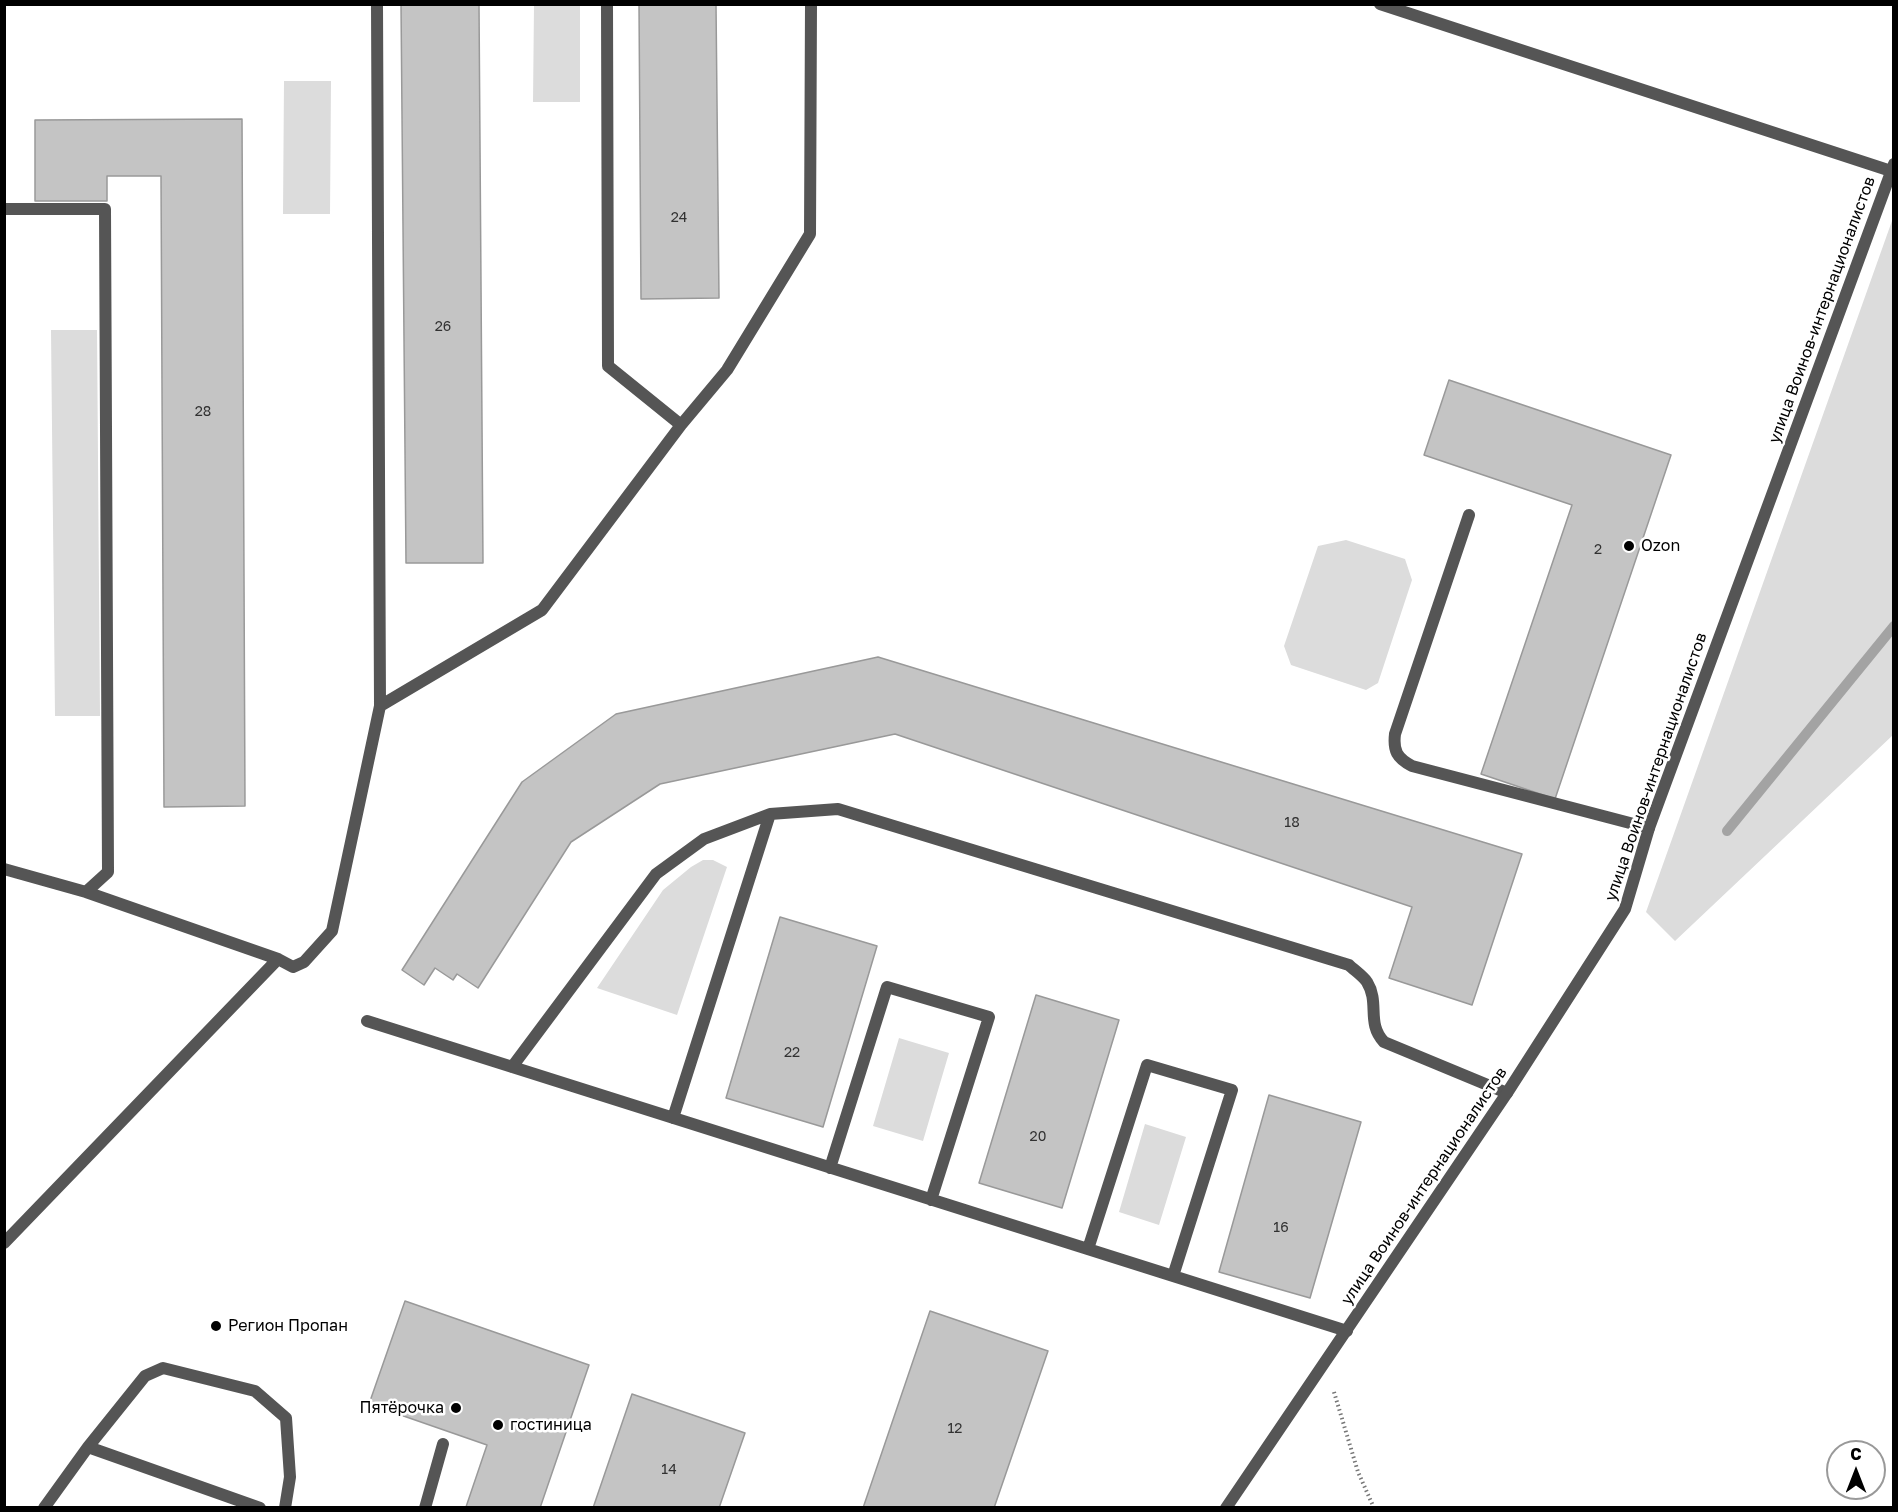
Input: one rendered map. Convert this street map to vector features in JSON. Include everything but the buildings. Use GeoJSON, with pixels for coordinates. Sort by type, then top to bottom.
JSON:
{"type":"FeatureCollection","features":[{"type":"Feature","properties":{"kind":"street"},"geometry":{"type":"LineString","coordinates":[[4,869],[86,892],[278,959],[292,967],[304,962],[332,931],[380,706],[376,4]]}},
{"type":"Feature","properties":{"kind":"street"},"geometry":{"type":"LineString","coordinates":[[607,4],[608,366],[681,425]]}},
{"type":"Feature","properties":{"kind":"street"},"geometry":{"type":"LineString","coordinates":[[380,706],[542,610],[681,425],[727,370],[810,234],[811,4]]}},
{"type":"Feature","properties":{"kind":"street"},"geometry":{"type":"LineString","coordinates":[[1380,4],[1892,168]]}},
{"type":"Feature","properties":{"kind":"street","name":"улица Воинов-интернационалистов"},"geometry":{"type":"LineString","coordinates":[[1226,1508],[1507,1093],[1625,909],[1649,828],[1892,168]]}},
{"type":"Feature","properties":{"kind":"street"},"geometry":{"type":"LineString","coordinates":[[4,209],[105,209],[108,872],[86,892]]}},
{"type":"Feature","properties":{"kind":"street"},"geometry":{"type":"LineString","coordinates":[[1469,515],[1395,734],[1394,748],[1400,759],[1412,766],[1649,828]]}},
{"type":"Feature","properties":{"kind":"street"},"geometry":{"type":"LineString","coordinates":[[512,1067],[656,874],[704,839],[770,814],[838,808],[1349,965],[1367,982],[1374,1002],[1374,1027],[1377,1035],[1384,1042],[1507,1093]]}},
{"type":"Feature","properties":{"kind":"street"},"geometry":{"type":"LineString","coordinates":[[673,1118],[770,814]]}},
{"type":"Feature","properties":{"kind":"street"},"geometry":{"type":"LineString","coordinates":[[4,1243],[278,959]]}},
{"type":"Feature","properties":{"kind":"street"},"geometry":{"type":"LineString","coordinates":[[830,1168],[887,987],[989,1017],[932,1200]]}},
{"type":"Feature","properties":{"kind":"street"},"geometry":{"type":"LineString","coordinates":[[367,1021],[1347,1331]]}},
{"type":"Feature","properties":{"kind":"street"},"geometry":{"type":"LineString","coordinates":[[1088,1249],[1147,1065],[1232,1090],[1173,1276]]}},
{"type":"Feature","properties":{"kind":"street"},"geometry":{"type":"LineString","coordinates":[[44,1508],[88,1446],[146,1376],[163,1368],[255,1391],[286,1418],[290,1477],[285,1508]]}},
{"type":"Feature","properties":{"kind":"street"},"geometry":{"type":"LineString","coordinates":[[424,1508],[443,1444]]}},
{"type":"Feature","properties":{"kind":"street"},"geometry":{"type":"LineString","coordinates":[[88,1446],[260,1508]]}},
{"type":"Feature","properties":{"kind":"path"},"geometry":{"type":"LineString","coordinates":[[1325,1363],[1358,1472],[1374,1508]]}},
{"type":"Feature","properties":{"kind":"shaded area"},"geometry":{"type":"Polygon","coordinates":[[[534,5],[580,5],[580,102],[533,102],[534,5]]]}},
{"type":"Feature","properties":{"kind":"shaded area"},"geometry":{"type":"Polygon","coordinates":[[[284,81],[331,81],[330,214],[283,214],[284,81]]]}},
{"type":"Feature","properties":{"kind":"shaded area"},"geometry":{"type":"Polygon","coordinates":[[[1893,218],[1893,735],[1675,941],[1646,912],[1893,218]]]}},
{"type":"Feature","properties":{"kind":"shaded area"},"geometry":{"type":"Polygon","coordinates":[[[51,330],[97,330],[100,716],[55,716],[51,330]]]}},
{"type":"Feature","properties":{"kind":"shaded area"},"geometry":{"type":"Polygon","coordinates":[[[1346,540],[1405,559],[1412,580],[1378,683],[1366,690],[1291,665],[1284,646],[1318,546],[1346,540]]]}},
{"type":"Feature","properties":{"kind":"shaded area"},"geometry":{"type":"Polygon","coordinates":[[[703,860],[713,860],[727,867],[677,1015],[597,988],[663,890],[703,860]]]}},
{"type":"Feature","properties":{"kind":"shaded area"},"geometry":{"type":"Polygon","coordinates":[[[899,1038],[949,1053],[923,1141],[873,1126],[899,1038]]]}},
{"type":"Feature","properties":{"kind":"shaded area"},"geometry":{"type":"Polygon","coordinates":[[[1145,1124],[1186,1137],[1159,1225],[1119,1212],[1145,1124]]]}},
{"type":"Feature","properties":{"kind":"waterway"},"geometry":{"type":"LineString","coordinates":[[1727,831],[1894,626]]}},
{"type":"Feature","properties":{"kind":"place","name":"Ozon"},"geometry":{"type":"Point","coordinates":[1629,546]}},
{"type":"Feature","properties":{"kind":"place","name":"Регион Пропан"},"geometry":{"type":"Point","coordinates":[216,1326]}},
{"type":"Feature","properties":{"kind":"place","name":"Пятёрочка"},"geometry":{"type":"Point","coordinates":[456,1408]}},
{"type":"Feature","properties":{"kind":"place","name":"гостиница"},"geometry":{"type":"Point","coordinates":[498,1425]}}]}
